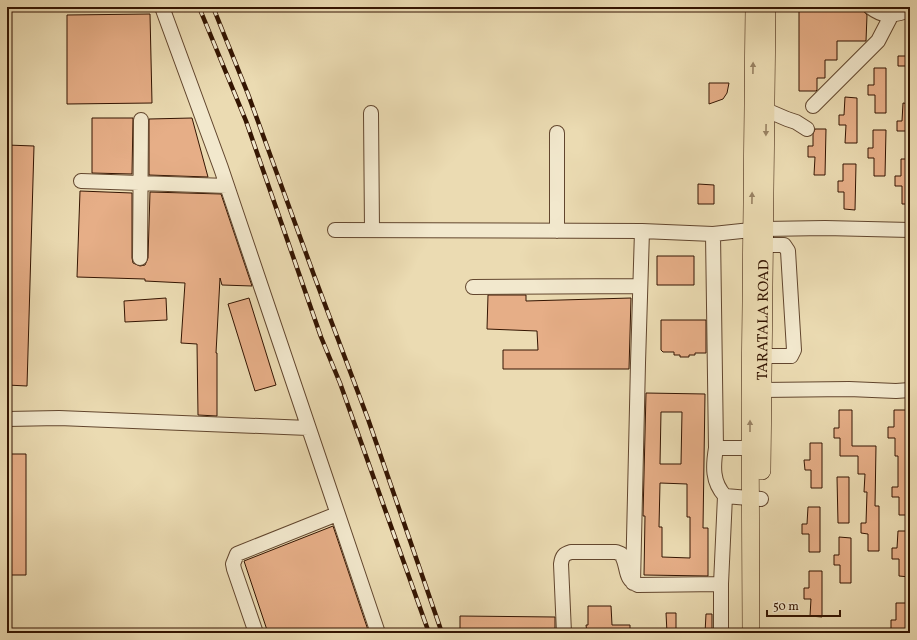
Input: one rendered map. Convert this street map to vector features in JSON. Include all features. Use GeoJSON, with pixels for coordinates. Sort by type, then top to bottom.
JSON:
{"type":"FeatureCollection","features":[{"type":"Feature","properties":{"kind":"main road"},"geometry":{"type":"LineString","coordinates":[[754,7],[760,235],[756,499],[761,633]]}},
{"type":"Feature","properties":{"kind":"main road","name":"TARATALA ROAD"},"geometry":{"type":"LineString","coordinates":[[756,448],[762,390],[763,356],[760,235],[766,110],[767,7]]}},
{"type":"Feature","properties":{"kind":"main road"},"geometry":{"type":"LineString","coordinates":[[751,633],[756,499]]}},
{"type":"Feature","properties":{"kind":"street"},"geometry":{"type":"LineString","coordinates":[[162,7],[227,186],[378,633]]}},
{"type":"Feature","properties":{"kind":"street"},"geometry":{"type":"LineString","coordinates":[[870,7],[877,12],[891,16],[910,10]]}},
{"type":"Feature","properties":{"kind":"street"},"geometry":{"type":"LineString","coordinates":[[813,106],[878,41],[891,16]]}},
{"type":"Feature","properties":{"kind":"street"},"geometry":{"type":"LineString","coordinates":[[766,110],[796,122],[807,129]]}},
{"type":"Feature","properties":{"kind":"street"},"geometry":{"type":"LineString","coordinates":[[371,113],[372,230]]}},
{"type":"Feature","properties":{"kind":"street"},"geometry":{"type":"LineString","coordinates":[[140,258],[141,120]]}},
{"type":"Feature","properties":{"kind":"street"},"geometry":{"type":"LineString","coordinates":[[556,231],[558,133]]}},
{"type":"Feature","properties":{"kind":"street"},"geometry":{"type":"LineString","coordinates":[[81,181],[227,186]]}},
{"type":"Feature","properties":{"kind":"street"},"geometry":{"type":"LineString","coordinates":[[336,230],[642,231],[760,235],[825,228],[910,230]]}},
{"type":"Feature","properties":{"kind":"street"},"geometry":{"type":"LineString","coordinates":[[633,583],[642,231]]}},
{"type":"Feature","properties":{"kind":"street"},"geometry":{"type":"LineString","coordinates":[[713,234],[716,448],[714,473],[718,487],[725,496],[721,584],[721,633]]}},
{"type":"Feature","properties":{"kind":"street"},"geometry":{"type":"LineString","coordinates":[[760,235],[784,245],[788,251],[794,350],[791,356],[763,356]]}},
{"type":"Feature","properties":{"kind":"street"},"geometry":{"type":"LineString","coordinates":[[473,287],[640,286]]}},
{"type":"Feature","properties":{"kind":"street"},"geometry":{"type":"LineString","coordinates":[[762,390],[910,390]]}},
{"type":"Feature","properties":{"kind":"street"},"geometry":{"type":"LineString","coordinates":[[7,419],[60,418],[308,428]]}},
{"type":"Feature","properties":{"kind":"street"},"geometry":{"type":"LineString","coordinates":[[716,448],[756,448]]}},
{"type":"Feature","properties":{"kind":"street"},"geometry":{"type":"LineString","coordinates":[[725,496],[756,499]]}},
{"type":"Feature","properties":{"kind":"street"},"geometry":{"type":"LineString","coordinates":[[256,633],[234,569],[233,564],[236,554],[337,514]]}},
{"type":"Feature","properties":{"kind":"street"},"geometry":{"type":"LineString","coordinates":[[564,633],[561,564],[564,554],[571,552],[616,552],[621,554],[626,564],[627,574],[633,583],[644,585],[721,584]]}},
{"type":"Feature","properties":{"kind":"building"},"geometry":{"type":"Polygon","coordinates":[[[799,7],[862,9],[867,15],[866,41],[837,41],[837,60],[825,60],[825,78],[817,78],[816,91],[799,91],[799,7]]]}},
{"type":"Feature","properties":{"kind":"building"},"geometry":{"type":"Polygon","coordinates":[[[150,14],[152,103],[67,104],[67,15],[150,14]]]}},
{"type":"Feature","properties":{"kind":"building"},"geometry":{"type":"Polygon","coordinates":[[[898,56],[910,56],[910,66],[898,66],[898,56]]]}},
{"type":"Feature","properties":{"kind":"building"},"geometry":{"type":"Polygon","coordinates":[[[874,68],[886,68],[886,113],[875,113],[875,95],[868,95],[868,85],[874,85],[874,68]]]}},
{"type":"Feature","properties":{"kind":"building"},"geometry":{"type":"Polygon","coordinates":[[[709,83],[729,83],[727,93],[723,99],[709,104],[709,83]]]}},
{"type":"Feature","properties":{"kind":"building"},"geometry":{"type":"Polygon","coordinates":[[[845,97],[857,98],[857,143],[845,143],[846,125],[839,125],[839,115],[844,115],[845,97]]]}},
{"type":"Feature","properties":{"kind":"building"},"geometry":{"type":"Polygon","coordinates":[[[903,103],[910,104],[910,131],[897,131],[897,121],[902,121],[903,103]]]}},
{"type":"Feature","properties":{"kind":"building"},"geometry":{"type":"Polygon","coordinates":[[[92,118],[133,118],[132,174],[92,173],[92,118]]]}},
{"type":"Feature","properties":{"kind":"building"},"geometry":{"type":"Polygon","coordinates":[[[192,118],[208,177],[149,175],[149,119],[192,118]]]}},
{"type":"Feature","properties":{"kind":"building"},"geometry":{"type":"Polygon","coordinates":[[[815,129],[826,129],[825,175],[814,175],[815,157],[808,157],[808,146],[813,146],[813,134],[815,129]]]}},
{"type":"Feature","properties":{"kind":"building"},"geometry":{"type":"Polygon","coordinates":[[[873,130],[886,130],[885,176],[874,176],[874,158],[868,158],[868,148],[873,148],[873,130]]]}},
{"type":"Feature","properties":{"kind":"building"},"geometry":{"type":"Polygon","coordinates":[[[7,145],[34,146],[27,386],[7,385],[7,145]]]}},
{"type":"Feature","properties":{"kind":"building"},"geometry":{"type":"Polygon","coordinates":[[[901,159],[910,159],[910,204],[902,204],[902,186],[895,186],[895,176],[901,176],[901,159]]]}},
{"type":"Feature","properties":{"kind":"building"},"geometry":{"type":"Polygon","coordinates":[[[843,164],[856,164],[855,210],[844,209],[844,192],[838,192],[838,181],[843,181],[843,164]]]}},
{"type":"Feature","properties":{"kind":"building"},"geometry":{"type":"Polygon","coordinates":[[[698,184],[714,185],[714,204],[698,204],[698,184]]]}},
{"type":"Feature","properties":{"kind":"building"},"geometry":{"type":"Polygon","coordinates":[[[80,191],[132,193],[132,258],[133,263],[140,266],[145,265],[148,258],[150,192],[221,194],[252,286],[222,285],[220,278],[216,353],[217,416],[198,415],[197,344],[181,343],[185,283],[145,281],[145,279],[77,277],[80,191]]]}},
{"type":"Feature","properties":{"kind":"building"},"geometry":{"type":"Polygon","coordinates":[[[657,256],[694,256],[694,285],[657,285],[657,256]]]}},
{"type":"Feature","properties":{"kind":"building"},"geometry":{"type":"Polygon","coordinates":[[[488,295],[526,295],[526,301],[631,298],[629,369],[503,369],[503,350],[538,350],[537,331],[487,329],[488,295]]]}},
{"type":"Feature","properties":{"kind":"building"},"geometry":{"type":"Polygon","coordinates":[[[166,298],[167,320],[125,322],[124,301],[166,298]]]}},
{"type":"Feature","properties":{"kind":"building"},"geometry":{"type":"Polygon","coordinates":[[[249,298],[276,385],[255,391],[228,304],[249,298]]]}},
{"type":"Feature","properties":{"kind":"building"},"geometry":{"type":"Polygon","coordinates":[[[661,320],[706,320],[706,353],[695,353],[695,355],[689,355],[689,357],[680,357],[680,355],[674,355],[674,352],[663,352],[661,350],[661,320]]]}},
{"type":"Feature","properties":{"kind":"building"},"geometry":{"type":"Polygon","coordinates":[[[646,393],[705,394],[703,528],[708,528],[708,576],[644,575],[645,516],[643,516],[646,393]],[[661,412],[660,464],[681,464],[682,412],[661,412]],[[660,483],[659,527],[662,527],[662,557],[690,558],[690,517],[687,517],[687,484],[660,483]]]}},
{"type":"Feature","properties":{"kind":"building"},"geometry":{"type":"Polygon","coordinates":[[[839,410],[852,410],[852,446],[876,446],[875,506],[879,506],[879,551],[868,551],[868,534],[861,533],[861,523],[866,523],[867,492],[864,492],[865,474],[858,474],[858,456],[840,456],[840,438],[834,438],[834,428],[839,428],[839,410]]]}},
{"type":"Feature","properties":{"kind":"building"},"geometry":{"type":"Polygon","coordinates":[[[894,410],[906,410],[906,470],[910,470],[910,515],[899,515],[899,497],[892,497],[892,487],[898,487],[898,456],[895,456],[895,438],[888,438],[888,427],[894,427],[894,410]]]}},
{"type":"Feature","properties":{"kind":"building"},"geometry":{"type":"Polygon","coordinates":[[[810,443],[822,443],[822,488],[811,488],[811,470],[805,470],[804,460],[810,460],[810,443]]]}},
{"type":"Feature","properties":{"kind":"building"},"geometry":{"type":"Polygon","coordinates":[[[7,454],[26,454],[26,575],[7,575],[7,454]]]}},
{"type":"Feature","properties":{"kind":"building"},"geometry":{"type":"Polygon","coordinates":[[[837,477],[849,477],[849,523],[838,523],[837,477]]]}},
{"type":"Feature","properties":{"kind":"building"},"geometry":{"type":"Polygon","coordinates":[[[808,507],[820,507],[820,552],[809,552],[809,534],[802,534],[802,524],[807,524],[808,507]]]}},
{"type":"Feature","properties":{"kind":"building"},"geometry":{"type":"Polygon","coordinates":[[[333,526],[369,633],[268,633],[244,561],[333,526]]]}},
{"type":"Feature","properties":{"kind":"building"},"geometry":{"type":"Polygon","coordinates":[[[898,531],[910,531],[910,577],[899,576],[899,559],[892,559],[892,548],[897,548],[898,531]]]}},
{"type":"Feature","properties":{"kind":"building"},"geometry":{"type":"Polygon","coordinates":[[[839,537],[851,538],[851,583],[840,583],[840,565],[834,565],[834,555],[839,555],[839,537]]]}},
{"type":"Feature","properties":{"kind":"building"},"geometry":{"type":"Polygon","coordinates":[[[809,571],[822,571],[822,617],[810,616],[811,599],[804,599],[804,588],[809,588],[809,571]]]}},
{"type":"Feature","properties":{"kind":"building"},"geometry":{"type":"Polygon","coordinates":[[[896,603],[909,603],[909,633],[897,633],[897,630],[891,630],[891,620],[896,620],[896,603]]]}},
{"type":"Feature","properties":{"kind":"building"},"geometry":{"type":"Polygon","coordinates":[[[588,606],[611,606],[612,625],[630,625],[630,633],[587,633],[586,625],[588,625],[588,606]]]}},
{"type":"Feature","properties":{"kind":"building"},"geometry":{"type":"Polygon","coordinates":[[[666,613],[676,613],[676,633],[667,633],[666,613]]]}},
{"type":"Feature","properties":{"kind":"building"},"geometry":{"type":"Polygon","coordinates":[[[706,614],[712,614],[712,633],[705,633],[706,614]]]}},
{"type":"Feature","properties":{"kind":"building"},"geometry":{"type":"Polygon","coordinates":[[[460,616],[555,617],[555,633],[460,633],[460,616]]]}},
{"type":"Feature","properties":{"kind":"railway"},"geometry":{"type":"LineString","coordinates":[[199,7],[246,121],[321,337],[340,383],[429,633]]}},
{"type":"Feature","properties":{"kind":"railway"},"geometry":{"type":"LineString","coordinates":[[213,7],[248,94],[368,419],[442,633]]}}]}
